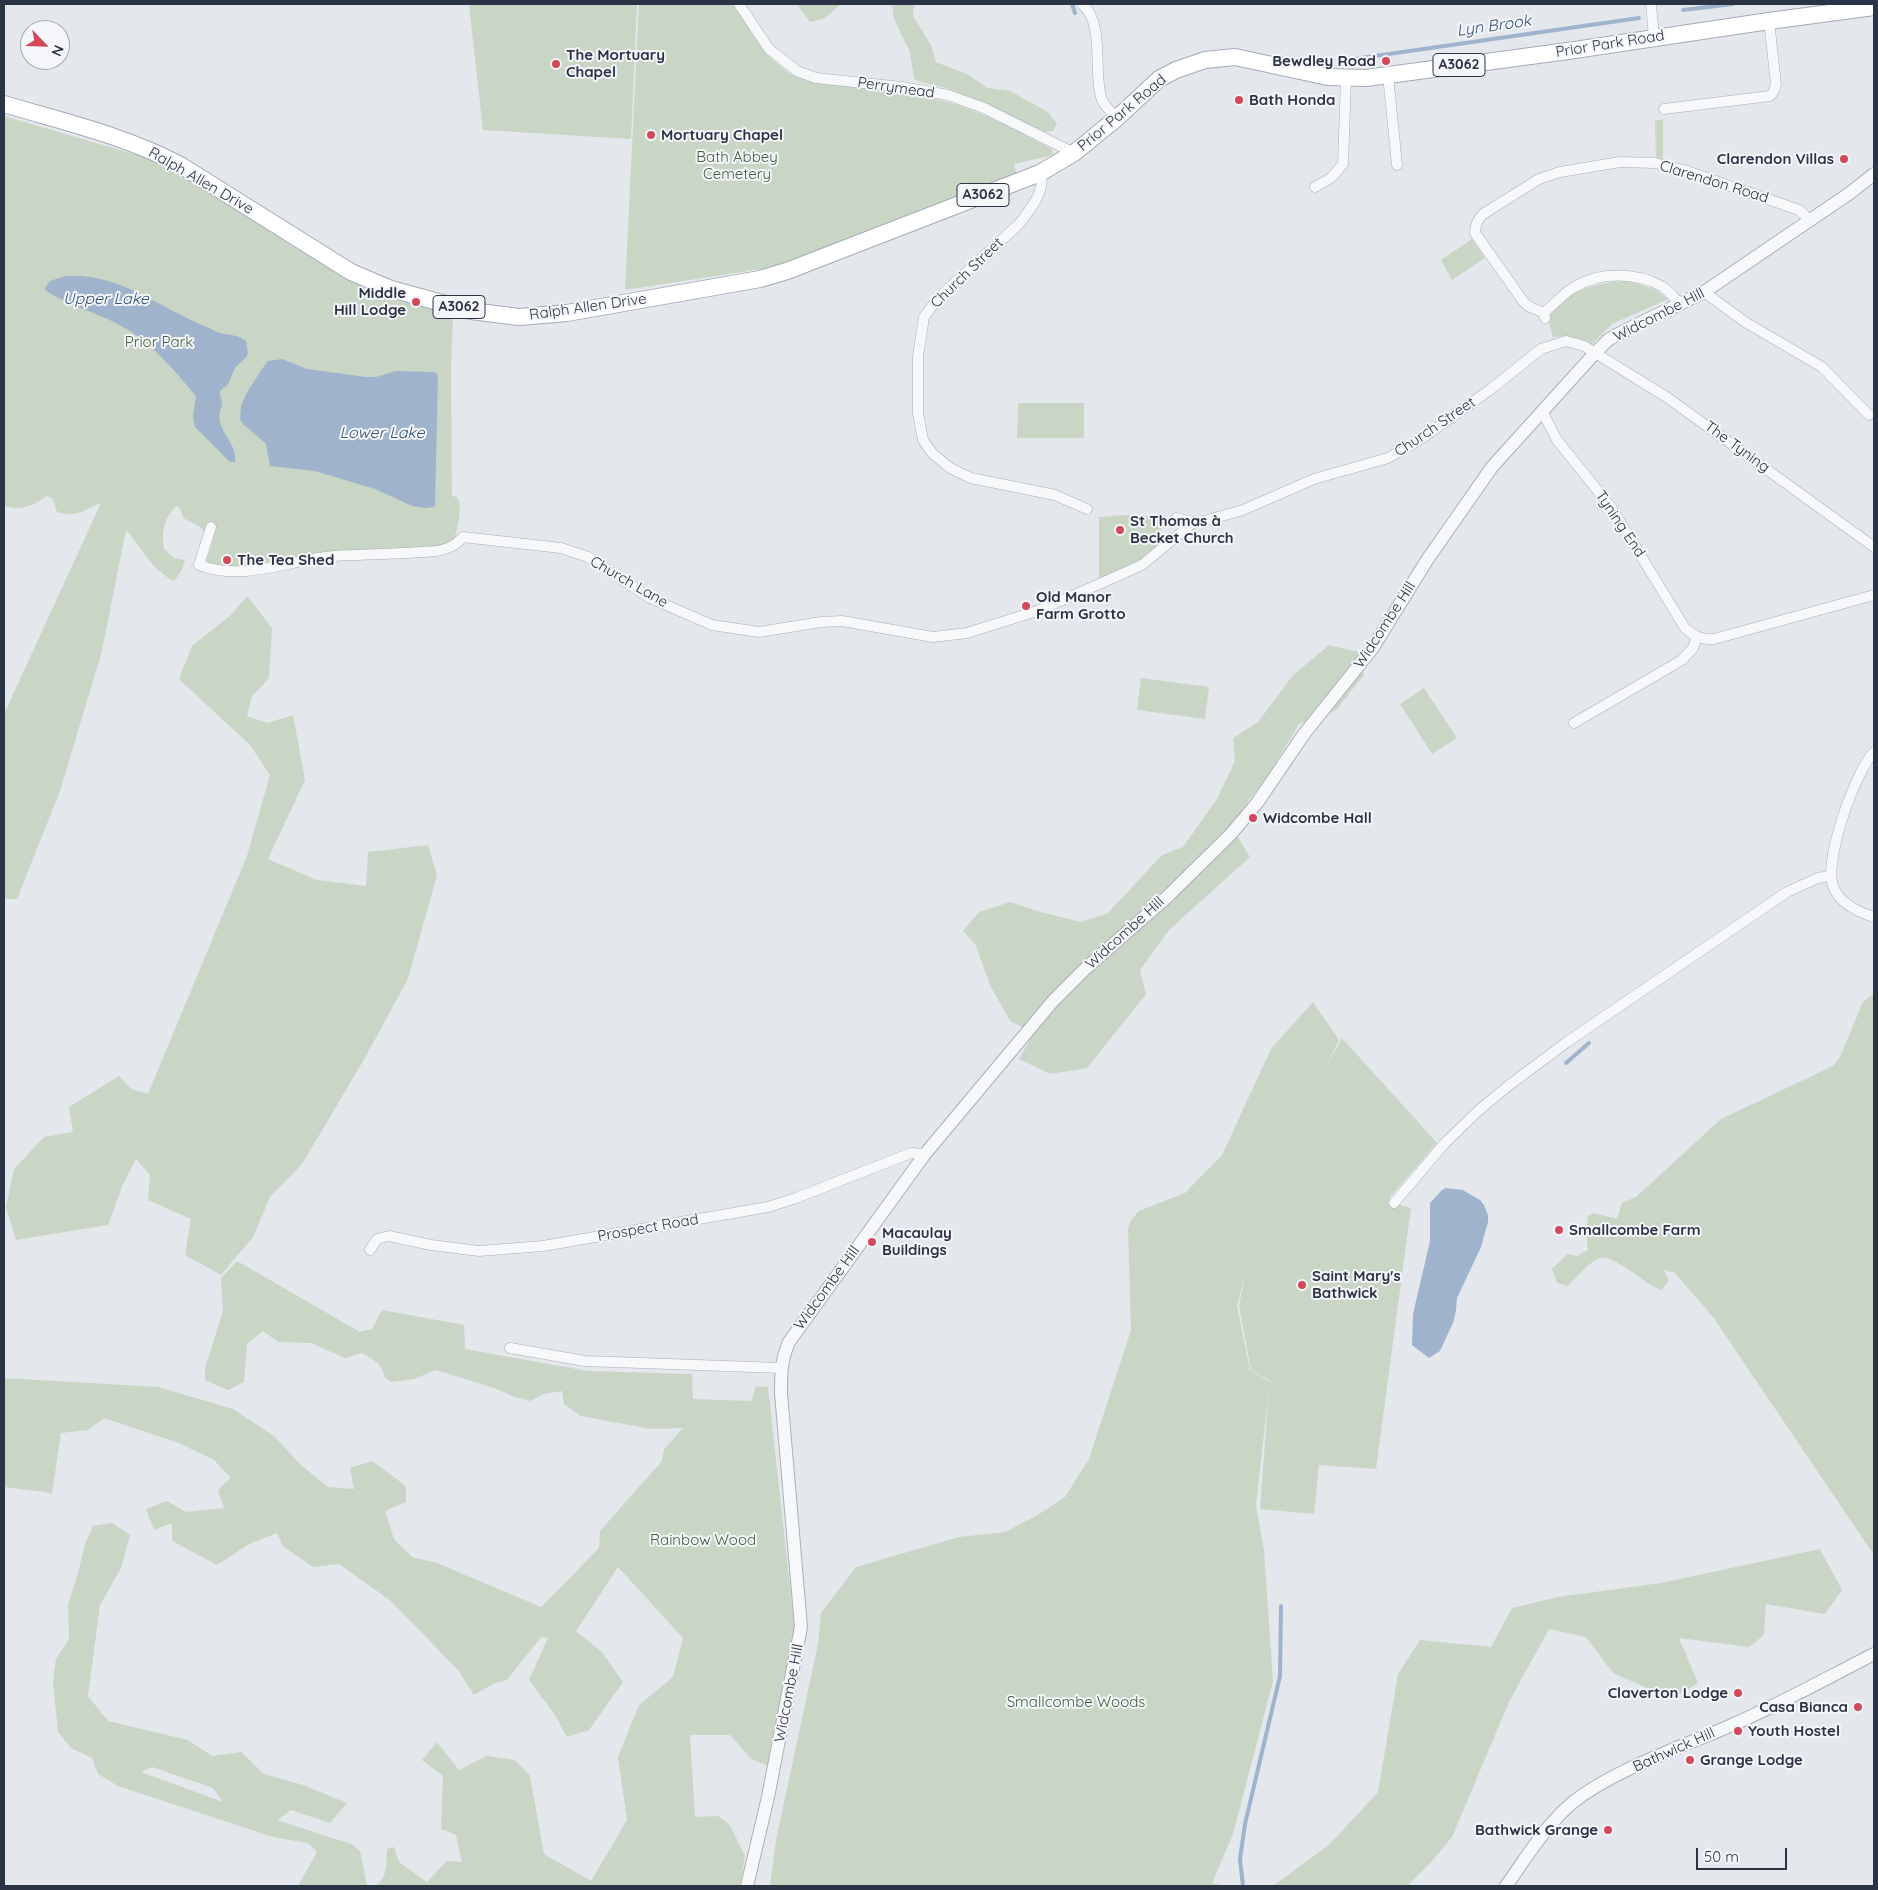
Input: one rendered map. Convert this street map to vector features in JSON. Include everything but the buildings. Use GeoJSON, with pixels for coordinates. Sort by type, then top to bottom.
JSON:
{"type":"FeatureCollection","features":[{"type":"Feature","properties":{"kind":"main road","name":"Prior Park Road"},"geometry":{"type":"LineString","coordinates":[[1074,153],[1118,118],[1159,79],[1176,70],[1205,60],[1236,57],[1328,77],[1346,78],[1388,75],[1874,7]]}},
{"type":"Feature","properties":{"kind":"main road","name":"Ralph Allen Drive"},"geometry":{"type":"LineString","coordinates":[[4,104],[132,143],[158,153],[182,166],[351,272],[391,289],[471,311],[519,317],[567,313],[760,278],[787,271],[1040,173],[1074,153]]}},
{"type":"Feature","properties":{"kind":"street","name":"Perrymead"},"geometry":{"type":"LineString","coordinates":[[739,4],[769,49],[797,71],[816,78],[902,87],[948,95],[984,108],[1074,153]]}},
{"type":"Feature","properties":{"kind":"street"},"geometry":{"type":"LineString","coordinates":[[1651,4],[1654,37]]}},
{"type":"Feature","properties":{"kind":"street"},"geometry":{"type":"LineString","coordinates":[[1088,5],[1095,23],[1096,61],[1103,102],[1118,118]]}},
{"type":"Feature","properties":{"kind":"street"},"geometry":{"type":"LineString","coordinates":[[1664,110],[1770,96],[1776,84],[1769,21]]}},
{"type":"Feature","properties":{"kind":"street"},"geometry":{"type":"LineString","coordinates":[[1388,75],[1397,165]]}},
{"type":"Feature","properties":{"kind":"street"},"geometry":{"type":"LineString","coordinates":[[1315,187],[1331,178],[1343,164],[1346,78]]}},
{"type":"Feature","properties":{"kind":"street","name":"Clarendon Road"},"geometry":{"type":"LineString","coordinates":[[1680,303],[1663,288],[1642,278],[1617,275],[1596,278],[1574,287],[1545,316],[1528,306],[1521,298],[1475,233],[1475,226],[1483,214],[1539,179],[1560,172],[1620,162],[1655,163],[1716,180],[1799,210],[1810,220]]}},
{"type":"Feature","properties":{"kind":"street","name":"Church Street"},"geometry":{"type":"LineString","coordinates":[[1040,173],[1043,182],[1039,192],[1030,210],[1019,224],[938,297],[924,318],[918,356],[918,413],[923,440],[932,453],[950,468],[971,478],[1055,495],[1087,509]]}},
{"type":"Feature","properties":{"kind":"street","name":"Widcombe Hill"},"geometry":{"type":"LineString","coordinates":[[747,1886],[768,1797],[801,1627],[781,1393],[783,1355],[797,1330],[925,1154],[1053,1001],[1086,968],[1166,898],[1242,822],[1273,782],[1304,734],[1367,656],[1427,560],[1492,467],[1595,353],[1608,340],[1622,332],[1704,292],[1850,194],[1874,174]]}},
{"type":"Feature","properties":{"kind":"street"},"geometry":{"type":"LineString","coordinates":[[1704,292],[1745,322],[1822,368],[1869,415]]}},
{"type":"Feature","properties":{"kind":"street","name":"Church Street"},"geometry":{"type":"LineString","coordinates":[[1176,518],[1194,522],[1204,521],[1243,510],[1314,479],[1388,458],[1421,439],[1491,389],[1541,349],[1566,341],[1584,346],[1595,353]]}},
{"type":"Feature","properties":{"kind":"street","name":"The Tyning"},"geometry":{"type":"LineString","coordinates":[[1595,353],[1668,398],[1874,547]]}},
{"type":"Feature","properties":{"kind":"street","name":"Tyning End"},"geometry":{"type":"LineString","coordinates":[[1542,412],[1557,440],[1611,507],[1685,628],[1697,637]]}},
{"type":"Feature","properties":{"kind":"street","name":"Church Lane"},"geometry":{"type":"LineString","coordinates":[[211,527],[199,565],[223,572],[246,572],[332,556],[447,550],[458,543],[463,536],[561,548],[588,557],[650,598],[712,625],[759,632],[842,620],[933,637],[967,634],[1037,611],[1097,585],[1142,565],[1194,522]]}},
{"type":"Feature","properties":{"kind":"street"},"geometry":{"type":"LineString","coordinates":[[1574,723],[1682,660],[1693,648],[1697,637],[1707,640],[1874,595]]}},
{"type":"Feature","properties":{"kind":"street"},"geometry":{"type":"LineString","coordinates":[[1874,752],[1860,772],[1851,794],[1832,861],[1831,876],[1833,887],[1840,897],[1852,908],[1874,917]]}},
{"type":"Feature","properties":{"kind":"street"},"geometry":{"type":"LineString","coordinates":[[1394,1203],[1445,1143],[1478,1111],[1508,1086],[1568,1042],[1787,892],[1818,878],[1831,876]]}},
{"type":"Feature","properties":{"kind":"street","name":"Prospect Road"},"geometry":{"type":"LineString","coordinates":[[370,1250],[377,1239],[389,1236],[431,1245],[479,1251],[552,1245],[768,1207],[911,1153],[925,1154]]}},
{"type":"Feature","properties":{"kind":"street"},"geometry":{"type":"LineString","coordinates":[[510,1348],[585,1361],[781,1368]]}},
{"type":"Feature","properties":{"kind":"street","name":"Bathwick Hill"},"geometry":{"type":"LineString","coordinates":[[1506,1886],[1542,1836],[1571,1804],[1589,1791],[1627,1771],[1749,1717],[1874,1654]]}},
{"type":"Feature","properties":{"kind":"green space"},"geometry":{"type":"Polygon","coordinates":[[[469,4],[637,4],[631,139],[483,130],[469,4]]]}},
{"type":"Feature","properties":{"kind":"green space","name":"Bath Abbey Cemetery"},"geometry":{"type":"Polygon","coordinates":[[[639,4],[735,4],[762,48],[793,75],[818,83],[911,95],[958,105],[1000,122],[1052,149],[1053,155],[1014,164],[1017,175],[773,267],[625,290],[639,4]]]}},
{"type":"Feature","properties":{"kind":"green space"},"geometry":{"type":"Polygon","coordinates":[[[797,4],[841,4],[825,18],[810,22],[797,4]]]}},
{"type":"Feature","properties":{"kind":"green space"},"geometry":{"type":"Polygon","coordinates":[[[892,4],[914,4],[913,16],[931,45],[936,62],[969,75],[987,88],[1010,91],[1048,112],[1057,124],[1053,131],[1045,132],[946,88],[914,79],[910,52],[894,19],[892,4]]]}},
{"type":"Feature","properties":{"kind":"green space","name":"Prior Park"},"geometry":{"type":"Polygon","coordinates":[[[4,116],[171,165],[367,289],[396,299],[453,314],[451,371],[452,496],[457,497],[460,508],[453,545],[242,571],[205,566],[213,541],[199,526],[183,518],[180,508],[176,506],[166,521],[163,537],[164,549],[174,558],[185,560],[182,570],[174,581],[153,565],[126,530],[102,651],[60,791],[17,899],[4,899],[4,714],[101,503],[75,514],[57,512],[53,499],[47,496],[27,507],[4,506],[4,116]]]}},
{"type":"Feature","properties":{"kind":"green space"},"geometry":{"type":"Polygon","coordinates":[[[1663,119],[1663,160],[1656,159],[1655,121],[1663,119]]]}},
{"type":"Feature","properties":{"kind":"green space"},"geometry":{"type":"Polygon","coordinates":[[[1472,239],[1485,258],[1452,280],[1441,260],[1472,239]]]}},
{"type":"Feature","properties":{"kind":"green space"},"geometry":{"type":"Polygon","coordinates":[[[1625,281],[1653,289],[1668,299],[1612,324],[1591,345],[1573,337],[1553,337],[1548,320],[1561,302],[1570,295],[1591,287],[1625,281]]]}},
{"type":"Feature","properties":{"kind":"green space"},"geometry":{"type":"Polygon","coordinates":[[[1018,403],[1084,403],[1084,438],[1017,438],[1018,403]]]}},
{"type":"Feature","properties":{"kind":"green space"},"geometry":{"type":"Polygon","coordinates":[[[1148,516],[1161,523],[1161,546],[1142,559],[1099,579],[1099,517],[1148,516]]]}},
{"type":"Feature","properties":{"kind":"green space"},"geometry":{"type":"Polygon","coordinates":[[[247,596],[272,628],[269,678],[252,696],[247,716],[267,723],[293,715],[305,780],[268,859],[317,880],[366,886],[368,852],[428,845],[437,875],[408,979],[362,1063],[302,1164],[270,1197],[253,1237],[221,1275],[185,1255],[191,1219],[148,1200],[150,1175],[136,1159],[123,1184],[108,1225],[16,1240],[6,1207],[14,1169],[44,1137],[73,1132],[69,1107],[119,1076],[131,1089],[148,1094],[247,856],[270,775],[250,745],[179,679],[192,646],[232,614],[247,596]]]}},
{"type":"Feature","properties":{"kind":"green space"},"geometry":{"type":"Polygon","coordinates":[[[1329,645],[1358,652],[1364,675],[1336,710],[1299,724],[1266,779],[1249,800],[1233,829],[1250,857],[1169,930],[1140,970],[1146,994],[1087,1068],[1050,1074],[1019,1059],[1034,1033],[1010,1021],[991,987],[975,944],[963,931],[979,912],[1010,902],[1081,922],[1108,913],[1162,855],[1183,847],[1217,799],[1235,761],[1233,738],[1258,722],[1293,675],[1329,645]]]}},
{"type":"Feature","properties":{"kind":"green space"},"geometry":{"type":"Polygon","coordinates":[[[1141,678],[1209,687],[1205,719],[1137,710],[1141,678]]]}},
{"type":"Feature","properties":{"kind":"green space"},"geometry":{"type":"Polygon","coordinates":[[[1424,688],[1457,738],[1432,754],[1400,704],[1424,688]]]}},
{"type":"Feature","properties":{"kind":"green space"},"geometry":{"type":"Polygon","coordinates":[[[1874,993],[1874,1555],[1713,1317],[1675,1273],[1664,1270],[1669,1280],[1662,1290],[1654,1287],[1620,1264],[1606,1258],[1596,1260],[1583,1270],[1568,1286],[1557,1283],[1552,1269],[1567,1254],[1577,1256],[1588,1250],[1586,1233],[1588,1216],[1594,1213],[1617,1219],[1622,1203],[1636,1197],[1721,1119],[1833,1066],[1840,1057],[1863,1002],[1874,993]]]}},
{"type":"Feature","properties":{"kind":"green space","name":"Smallcombe Woods"},"geometry":{"type":"Polygon","coordinates":[[[1313,1002],[1339,1040],[1325,1069],[1342,1038],[1437,1143],[1389,1198],[1394,1203],[1411,1208],[1376,1469],[1319,1465],[1314,1514],[1260,1509],[1269,1389],[1256,1505],[1264,1551],[1273,1681],[1233,1834],[1212,1883],[1224,1886],[770,1886],[776,1840],[818,1644],[821,1613],[856,1567],[959,1537],[1005,1532],[1036,1516],[1065,1497],[1089,1459],[1131,1330],[1128,1229],[1131,1220],[1139,1211],[1185,1193],[1222,1155],[1271,1049],[1313,1002]],[[1245,1274],[1237,1306],[1250,1370],[1270,1382],[1251,1370],[1239,1306],[1245,1274]]]}},
{"type":"Feature","properties":{"kind":"green space","name":"Rainbow Wood"},"geometry":{"type":"Polygon","coordinates":[[[237,1261],[360,1332],[372,1329],[382,1310],[464,1325],[465,1349],[588,1371],[692,1374],[693,1399],[751,1401],[756,1386],[768,1387],[795,1633],[771,1767],[751,1759],[730,1735],[690,1735],[695,1817],[718,1816],[730,1825],[745,1856],[740,1886],[375,1886],[384,1875],[387,1849],[394,1847],[399,1862],[427,1882],[447,1861],[462,1862],[456,1835],[441,1829],[443,1776],[422,1760],[437,1742],[459,1770],[487,1756],[515,1760],[530,1776],[544,1854],[591,1881],[627,1820],[618,1757],[639,1705],[673,1677],[683,1638],[618,1567],[576,1631],[602,1652],[623,1682],[589,1730],[567,1737],[555,1715],[529,1680],[548,1638],[541,1637],[507,1680],[495,1683],[474,1695],[458,1670],[391,1601],[339,1564],[313,1567],[283,1546],[277,1533],[249,1544],[217,1565],[172,1541],[172,1523],[154,1530],[146,1509],[167,1501],[186,1512],[224,1508],[218,1490],[231,1478],[214,1460],[179,1443],[104,1418],[88,1430],[61,1433],[52,1493],[4,1487],[4,1378],[158,1387],[233,1409],[274,1436],[301,1465],[328,1487],[354,1489],[350,1468],[372,1461],[406,1486],[406,1502],[385,1511],[394,1539],[412,1557],[437,1563],[541,1607],[599,1548],[600,1531],[662,1461],[664,1449],[683,1428],[651,1429],[580,1416],[564,1404],[562,1391],[543,1394],[530,1401],[436,1370],[414,1379],[391,1382],[385,1378],[377,1362],[362,1353],[345,1358],[311,1343],[278,1342],[263,1331],[247,1344],[244,1382],[228,1390],[205,1380],[205,1368],[223,1311],[221,1278],[237,1261]]]}},
{"type":"Feature","properties":{"kind":"green space"},"geometry":{"type":"Polygon","coordinates":[[[112,1523],[130,1535],[121,1568],[100,1605],[88,1696],[108,1721],[188,1740],[212,1756],[241,1752],[264,1774],[303,1785],[347,1803],[330,1823],[291,1810],[277,1820],[351,1844],[360,1851],[367,1886],[298,1886],[317,1852],[308,1843],[273,1837],[118,1786],[98,1774],[92,1758],[71,1748],[58,1732],[53,1681],[56,1659],[69,1639],[68,1605],[85,1544],[93,1526],[112,1523]],[[152,1767],[141,1772],[223,1802],[213,1788],[152,1767]]]}},
{"type":"Feature","properties":{"kind":"green space"},"geometry":{"type":"Polygon","coordinates":[[[1820,1549],[1842,1590],[1825,1614],[1766,1604],[1764,1635],[1749,1647],[1679,1638],[1698,1683],[1672,1699],[1613,1673],[1586,1637],[1549,1629],[1509,1702],[1452,1837],[1432,1861],[1407,1886],[1273,1886],[1330,1844],[1378,1792],[1398,1674],[1420,1640],[1491,1647],[1512,1608],[1558,1597],[1661,1583],[1820,1549]]]}},
{"type":"Feature","properties":{"kind":"water","name":"Upper Lake"},"geometry":{"type":"Polygon","coordinates":[[[65,276],[84,276],[120,285],[215,331],[237,336],[246,341],[247,357],[233,371],[228,384],[220,393],[222,403],[219,415],[220,422],[234,452],[235,462],[230,462],[195,427],[193,417],[196,396],[153,349],[123,327],[46,291],[45,288],[50,281],[65,276]]]}},
{"type":"Feature","properties":{"kind":"water","name":"Lower Lake"},"geometry":{"type":"Polygon","coordinates":[[[282,359],[307,369],[366,377],[376,377],[396,371],[435,372],[438,375],[435,507],[412,506],[375,489],[315,471],[270,466],[266,444],[243,424],[240,419],[241,406],[246,394],[266,363],[282,359]]]}},
{"type":"Feature","properties":{"kind":"water"},"geometry":{"type":"Polygon","coordinates":[[[1446,1188],[1463,1190],[1480,1200],[1488,1215],[1488,1222],[1481,1247],[1457,1298],[1453,1323],[1440,1351],[1429,1358],[1412,1345],[1413,1314],[1430,1241],[1430,1203],[1446,1188]]]}},
{"type":"Feature","properties":{"kind":"waterway","name":"Lyn Brook"},"geometry":{"type":"LineString","coordinates":[[1072,4],[1075,13]]}},
{"type":"Feature","properties":{"kind":"waterway","name":"Lyn Brook"},"geometry":{"type":"LineString","coordinates":[[1683,10],[1733,4]]}},
{"type":"Feature","properties":{"kind":"waterway","name":"Lyn Brook"},"geometry":{"type":"LineString","coordinates":[[1354,59],[1639,18]]}},
{"type":"Feature","properties":{"kind":"waterway"},"geometry":{"type":"LineString","coordinates":[[1566,1063],[1589,1043]]}},
{"type":"Feature","properties":{"kind":"waterway"},"geometry":{"type":"LineString","coordinates":[[1243,1886],[1240,1859],[1245,1824],[1280,1676],[1281,1606]]}},
{"type":"Feature","properties":{"kind":"place","name":"Bewdley Road"},"geometry":{"type":"Point","coordinates":[1386,61]}},
{"type":"Feature","properties":{"kind":"place","name":"The Mortuary Chapel"},"geometry":{"type":"Point","coordinates":[556,64]}},
{"type":"Feature","properties":{"kind":"place","name":"Bath Honda"},"geometry":{"type":"Point","coordinates":[1239,100]}},
{"type":"Feature","properties":{"kind":"place","name":"Mortuary Chapel"},"geometry":{"type":"Point","coordinates":[651,135]}},
{"type":"Feature","properties":{"kind":"place","name":"Clarendon Villas"},"geometry":{"type":"Point","coordinates":[1844,159]}},
{"type":"Feature","properties":{"kind":"place","name":"Middle Hill Lodge"},"geometry":{"type":"Point","coordinates":[416,302]}},
{"type":"Feature","properties":{"kind":"place","name":"St Thomas à Becket Church"},"geometry":{"type":"Point","coordinates":[1120,530]}},
{"type":"Feature","properties":{"kind":"place","name":"The Tea Shed"},"geometry":{"type":"Point","coordinates":[227,560]}},
{"type":"Feature","properties":{"kind":"place","name":"Old Manor Farm Grotto"},"geometry":{"type":"Point","coordinates":[1026,606]}},
{"type":"Feature","properties":{"kind":"place","name":"Widcombe Hall"},"geometry":{"type":"Point","coordinates":[1253,818]}},
{"type":"Feature","properties":{"kind":"place","name":"Smallcombe Farm"},"geometry":{"type":"Point","coordinates":[1559,1230]}},
{"type":"Feature","properties":{"kind":"place","name":"Macaulay Buildings"},"geometry":{"type":"Point","coordinates":[872,1242]}},
{"type":"Feature","properties":{"kind":"place","name":"Saint Mary's Bathwick"},"geometry":{"type":"Point","coordinates":[1302,1285]}},
{"type":"Feature","properties":{"kind":"place","name":"Claverton Lodge"},"geometry":{"type":"Point","coordinates":[1738,1693]}},
{"type":"Feature","properties":{"kind":"place","name":"Casa Bianca"},"geometry":{"type":"Point","coordinates":[1858,1707]}},
{"type":"Feature","properties":{"kind":"place","name":"Youth Hostel"},"geometry":{"type":"Point","coordinates":[1738,1731]}},
{"type":"Feature","properties":{"kind":"place","name":"Grange Lodge"},"geometry":{"type":"Point","coordinates":[1690,1760]}},
{"type":"Feature","properties":{"kind":"place","name":"Bathwick Grange"},"geometry":{"type":"Point","coordinates":[1608,1830]}}]}
